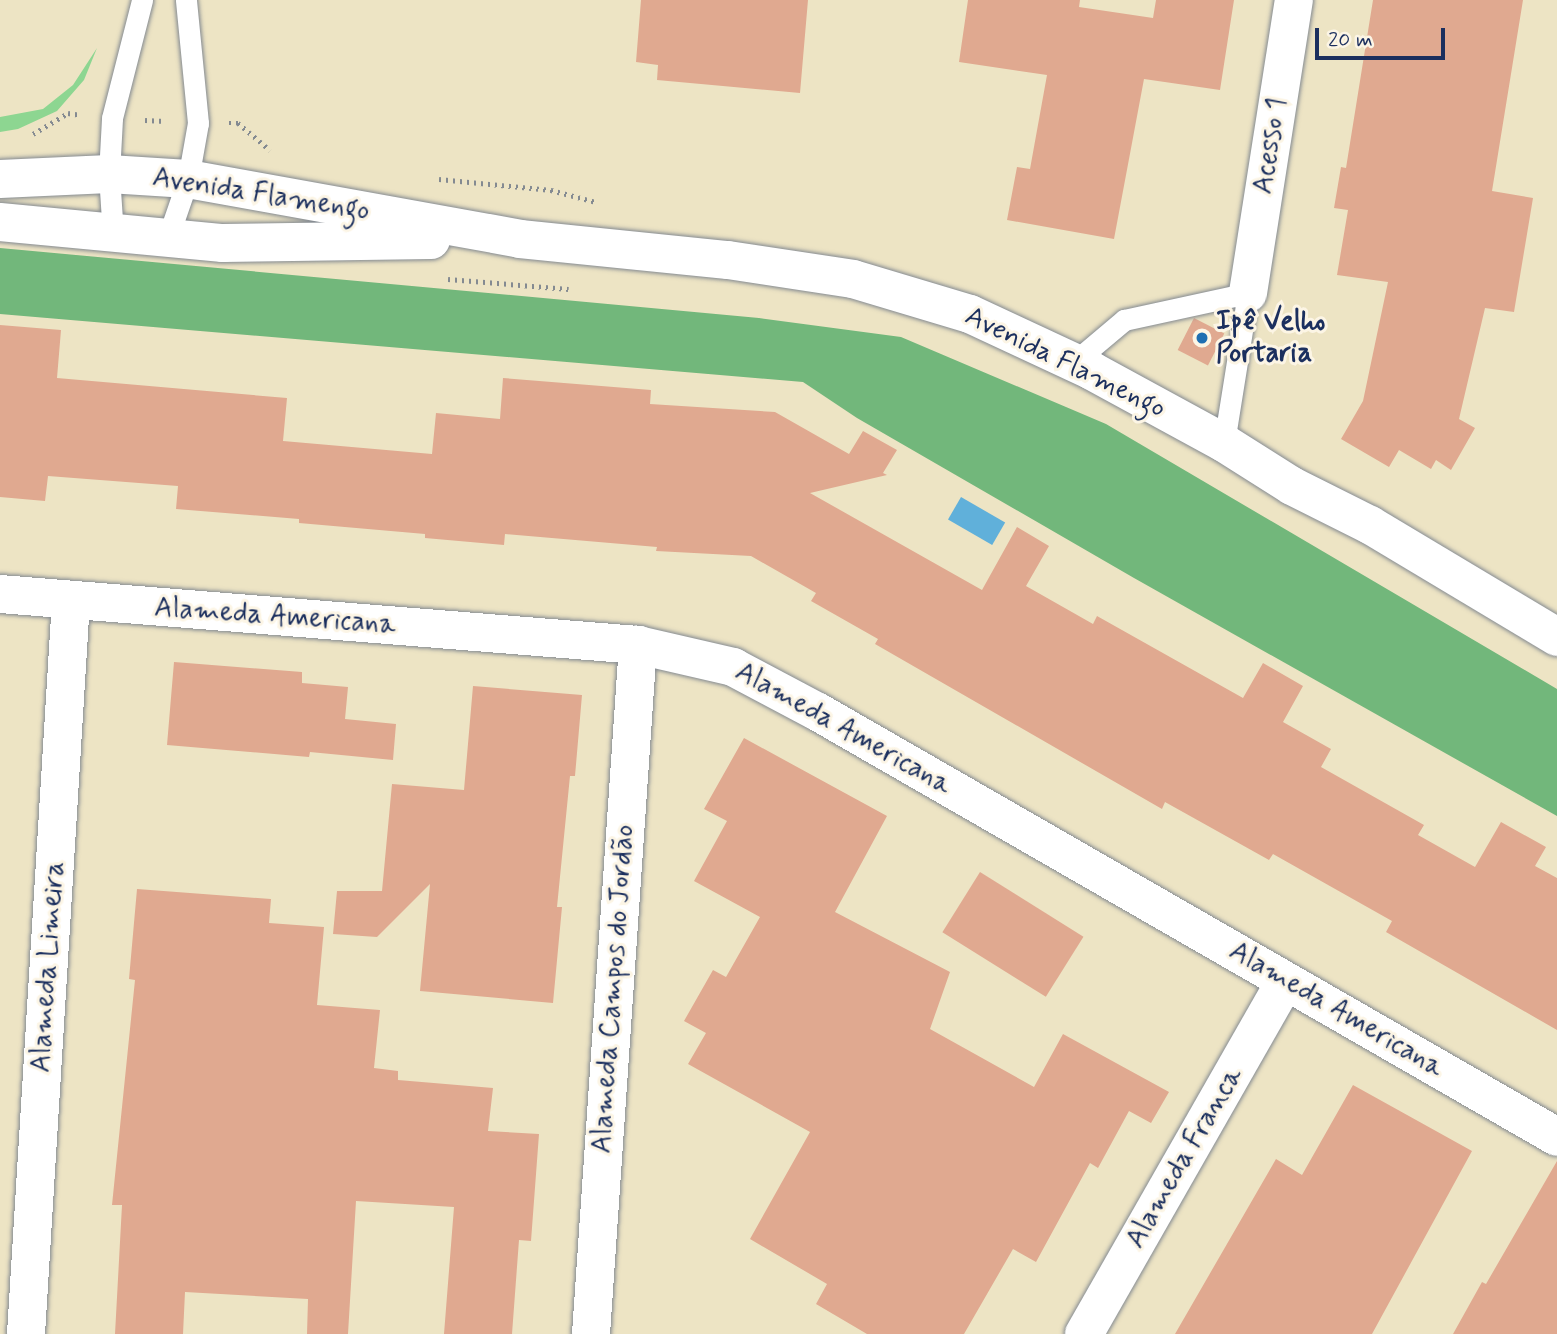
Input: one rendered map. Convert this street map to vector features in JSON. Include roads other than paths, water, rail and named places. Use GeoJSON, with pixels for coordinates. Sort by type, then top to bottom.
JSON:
{"type":"FeatureCollection","features":[{"type":"Feature","properties":{"kind":"street","name":"Acesso 1"},"geometry":{"type":"LineString","coordinates":[[1248,293],[1293,0]]}},
{"type":"Feature","properties":{"kind":"street","name":"Avenida Flamengo"},"geometry":{"type":"LineString","coordinates":[[0,179],[109,174],[188,179],[520,239],[728,260],[853,279],[970,314],[1073,363],[1224,443],[1292,486],[1370,525],[1557,637]]}},
{"type":"Feature","properties":{"kind":"street","name":"Avenida Flamengo"},"geometry":{"type":"LineString","coordinates":[[0,222],[167,240],[223,243],[520,239]]}},
{"type":"Feature","properties":{"kind":"street","name":"Alameda Americana"},"geometry":{"type":"LineString","coordinates":[[0,594],[638,645],[733,667],[818,712],[1557,1138]]}},
{"type":"Feature","properties":{"kind":"street","name":"Alameda Limeira"},"geometry":{"type":"LineString","coordinates":[[26,1334],[71,601]]}},
{"type":"Feature","properties":{"kind":"street","name":"Alameda Campos do Jordão"},"geometry":{"type":"LineString","coordinates":[[591,1334],[638,645]]}},
{"type":"Feature","properties":{"kind":"street","name":"Alameda Franca"},"geometry":{"type":"LineString","coordinates":[[1084,1334],[1285,981]]}},
{"type":"Feature","properties":{"kind":"lane"},"geometry":{"type":"LineString","coordinates":[[113,234],[109,174],[112,118],[142,0]]}},
{"type":"Feature","properties":{"kind":"lane"},"geometry":{"type":"LineString","coordinates":[[167,240],[188,179],[198,123],[186,0]]}},
{"type":"Feature","properties":{"kind":"lane"},"geometry":{"type":"LineString","coordinates":[[1073,363],[1124,320],[1248,293],[1224,443]]}},
{"type":"Feature","properties":{"kind":"water"},"geometry":{"type":"Polygon","coordinates":[[[961,497],[1005,522],[992,545],[948,520],[961,497]]]}},
{"type":"Feature","properties":{"kind":"place","name":"Ipê Velho Portaria"},"geometry":{"type":"Point","coordinates":[1202,338]}}]}
